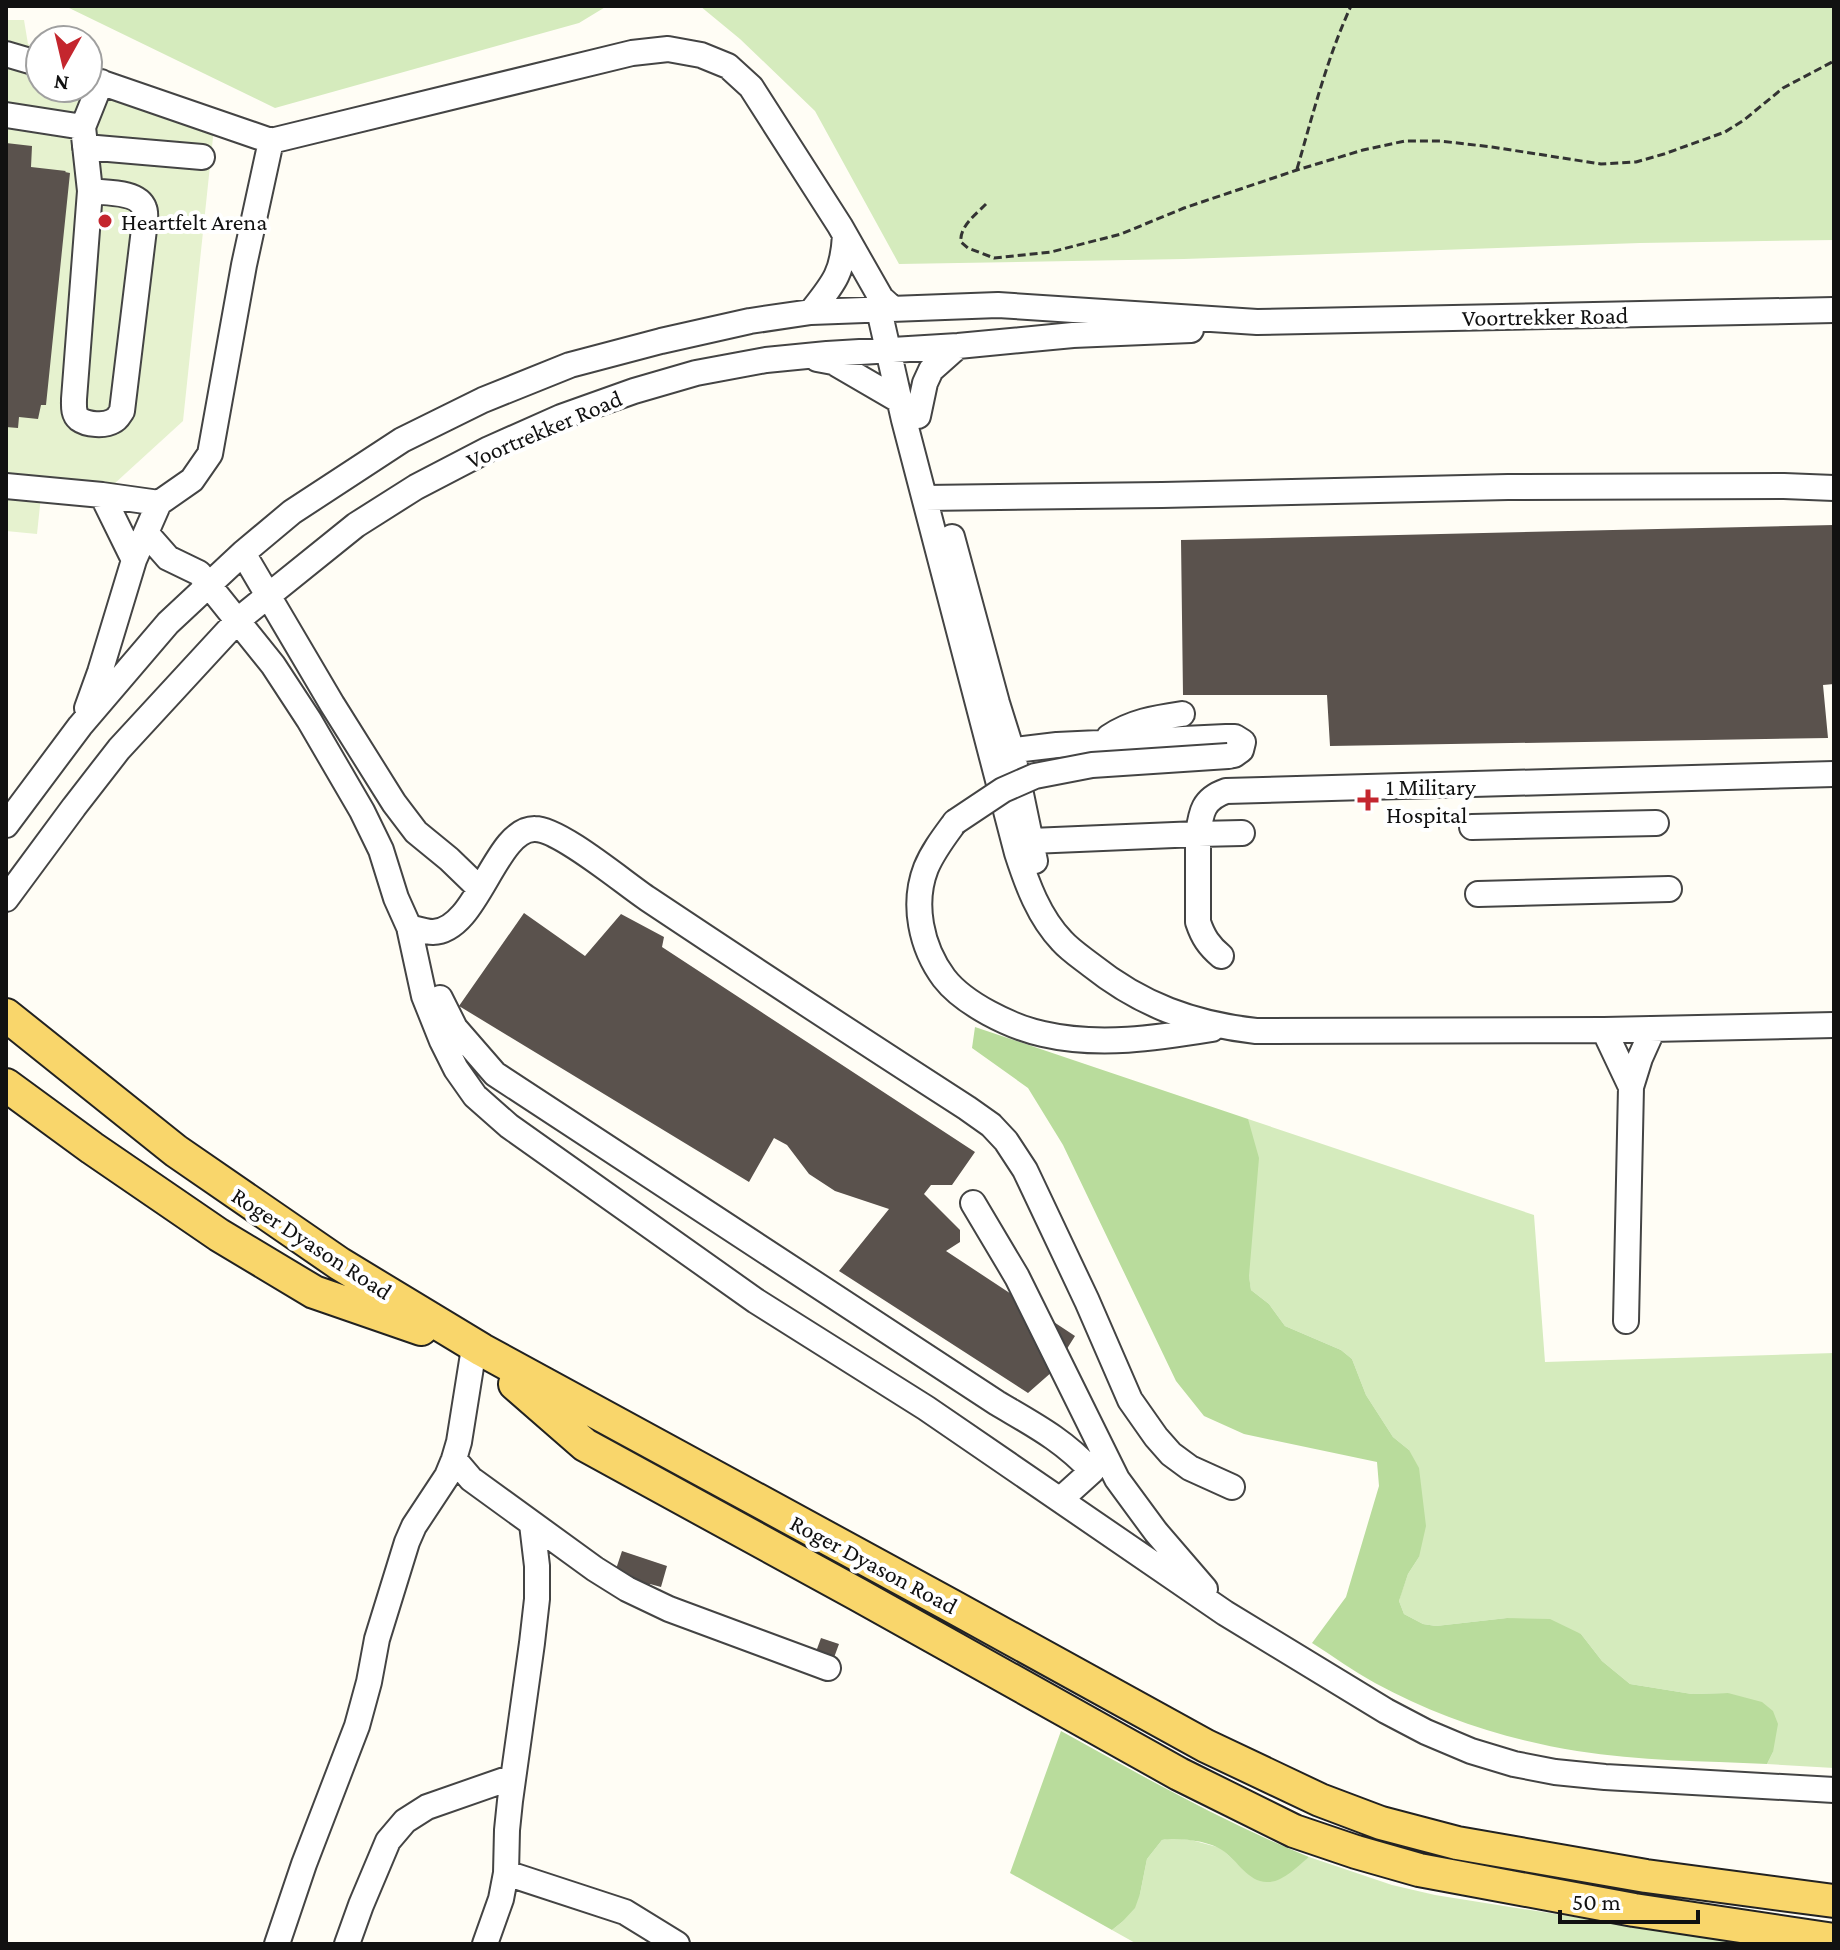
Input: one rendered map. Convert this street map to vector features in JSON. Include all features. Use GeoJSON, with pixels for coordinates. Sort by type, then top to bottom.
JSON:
{"type":"FeatureCollection","features":[{"type":"Feature","properties":{"kind":"main road","name":"Roger Dyason Road"},"geometry":{"type":"LineString","coordinates":[[6,1015],[176,1151],[340,1264],[482,1350],[1232,1759],[1320,1800],[1381,1823],[1457,1843],[1646,1876],[1834,1901]]}},
{"type":"Feature","properties":{"kind":"main road","name":"Roger Dyason Road"},"geometry":{"type":"LineString","coordinates":[[8,1088],[219,1235],[314,1292],[474,1348],[585,1445],[1179,1774],[1294,1831],[1419,1870],[1634,1910],[1834,1940]]}},
{"type":"Feature","properties":{"kind":"main road"},"geometry":{"type":"LineString","coordinates":[[1634,1910],[1752,1910],[1834,1918]]}},
{"type":"Feature","properties":{"kind":"street"},"geometry":{"type":"LineString","coordinates":[[104,83],[271,141],[632,53],[668,49],[701,55],[728,66],[751,87],[845,235],[885,306],[909,409],[1002,752],[1023,844],[1025,878],[1044,917],[1062,941],[1129,992],[1155,1005],[1191,1019],[1256,1031],[1604,1030],[1834,1025]]}},
{"type":"Feature","properties":{"kind":"street"},"geometry":{"type":"LineString","coordinates":[[90,104],[84,137],[90,191],[74,411],[79,419],[99,424],[117,419],[122,411],[145,221],[144,208],[138,200],[90,191]]}},
{"type":"Feature","properties":{"kind":"street"},"geometry":{"type":"LineString","coordinates":[[6,115],[84,137],[202,157]]}},
{"type":"Feature","properties":{"kind":"street"},"geometry":{"type":"LineString","coordinates":[[80,726],[134,560],[159,503],[192,480],[210,454],[244,265],[271,141]]}},
{"type":"Feature","properties":{"kind":"street"},"geometry":{"type":"LineString","coordinates":[[811,312],[840,271],[845,235]]}},
{"type":"Feature","properties":{"kind":"street","name":"Voortrekker Road"},"geometry":{"type":"LineString","coordinates":[[6,825],[80,726],[168,623],[292,512],[402,440],[483,400],[570,365],[750,321],[885,306],[998,305],[1257,322],[1834,310]]}},
{"type":"Feature","properties":{"kind":"street","name":"Voortrekker Road"},"geometry":{"type":"LineString","coordinates":[[6,899],[119,749],[238,620],[356,525],[416,487],[489,449],[561,417],[634,391],[696,373],[766,360],[1073,335],[1172,332],[1257,322]]}},
{"type":"Feature","properties":{"kind":"street"},"geometry":{"type":"LineString","coordinates":[[909,409],[931,370],[958,346]]}},
{"type":"Feature","properties":{"kind":"street"},"geometry":{"type":"LineString","coordinates":[[805,356],[833,362],[909,409]]}},
{"type":"Feature","properties":{"kind":"street"},"geometry":{"type":"LineString","coordinates":[[6,486],[159,503]]}},
{"type":"Feature","properties":{"kind":"street"},"geometry":{"type":"LineString","coordinates":[[933,497],[1508,487],[1834,488]]}},
{"type":"Feature","properties":{"kind":"street"},"geometry":{"type":"LineString","coordinates":[[102,495],[134,560]]}},
{"type":"Feature","properties":{"kind":"street"},"geometry":{"type":"LineString","coordinates":[[146,533],[168,558],[199,573],[291,691],[349,788],[381,850],[396,898],[421,930],[439,995],[455,1028],[495,1074],[997,1403],[1042,1429],[1078,1456],[1092,1471],[1117,1479]]}},
{"type":"Feature","properties":{"kind":"street"},"geometry":{"type":"LineString","coordinates":[[243,553],[394,803],[416,832],[480,889]]}},
{"type":"Feature","properties":{"kind":"street"},"geometry":{"type":"LineString","coordinates":[[1102,742],[1142,721],[1182,714]]}},
{"type":"Feature","properties":{"kind":"street"},"geometry":{"type":"LineString","coordinates":[[1002,752],[1102,742],[1226,737],[1240,740],[1243,746],[1234,755],[1092,765],[1035,776],[1003,790],[955,822],[926,869],[919,895],[919,916],[932,958],[945,979],[961,994],[1010,1024],[1041,1034],[1096,1041],[1223,1027]]}},
{"type":"Feature","properties":{"kind":"street"},"geometry":{"type":"LineString","coordinates":[[1221,956],[1210,947],[1198,922],[1198,834],[1207,803],[1226,791],[1834,774]]}},
{"type":"Feature","properties":{"kind":"street"},"geometry":{"type":"LineString","coordinates":[[1472,827],[1656,823]]}},
{"type":"Feature","properties":{"kind":"street"},"geometry":{"type":"LineString","coordinates":[[421,930],[452,926],[518,835],[525,830],[547,831],[991,1125],[1025,1170],[1130,1400],[1171,1454],[1190,1468],[1232,1487]]}},
{"type":"Feature","properties":{"kind":"street"},"geometry":{"type":"LineString","coordinates":[[1023,844],[1242,833]]}},
{"type":"Feature","properties":{"kind":"street"},"geometry":{"type":"LineString","coordinates":[[1478,894],[1669,889]]}},
{"type":"Feature","properties":{"kind":"street"},"geometry":{"type":"LineString","coordinates":[[421,930],[424,996],[442,1041],[456,1069],[475,1096],[509,1126],[756,1301],[926,1408],[1225,1613],[1386,1711],[1471,1751],[1555,1772],[1834,1790]]}},
{"type":"Feature","properties":{"kind":"street"},"geometry":{"type":"LineString","coordinates":[[1626,1321],[1631,1087],[1653,1029]]}},
{"type":"Feature","properties":{"kind":"street"},"geometry":{"type":"LineString","coordinates":[[1604,1030],[1631,1087]]}},
{"type":"Feature","properties":{"kind":"street"},"geometry":{"type":"LineString","coordinates":[[475,1096],[495,1074]]}},
{"type":"Feature","properties":{"kind":"street"},"geometry":{"type":"LineString","coordinates":[[973,1203],[1017,1277],[1117,1479],[1156,1532],[1225,1613]]}},
{"type":"Feature","properties":{"kind":"street"},"geometry":{"type":"LineString","coordinates":[[277,1944],[357,1726],[377,1639],[407,1542],[454,1459],[474,1348]]}},
{"type":"Feature","properties":{"kind":"street"},"geometry":{"type":"LineString","coordinates":[[454,1459],[471,1479],[532,1524],[610,1579],[647,1600],[828,1668]]}},
{"type":"Feature","properties":{"kind":"street"},"geometry":{"type":"LineString","coordinates":[[1061,1499],[1092,1471]]}},
{"type":"Feature","properties":{"kind":"street"},"geometry":{"type":"LineString","coordinates":[[485,1944],[501,1899],[506,1873],[507,1830],[537,1599],[532,1524]]}},
{"type":"Feature","properties":{"kind":"street"},"geometry":{"type":"LineString","coordinates":[[347,1944],[388,1841],[405,1821],[427,1807],[513,1777]]}},
{"type":"Feature","properties":{"kind":"street"},"geometry":{"type":"LineString","coordinates":[[506,1873],[625,1912],[677,1944]]}},
{"type":"Feature","properties":{"kind":"path"},"geometry":{"type":"LineString","coordinates":[[1297,170],[1322,82],[1351,6]]}},
{"type":"Feature","properties":{"kind":"path"},"geometry":{"type":"LineString","coordinates":[[986,204],[960,235],[961,242],[994,258],[1012,257],[1051,252],[1121,234],[1184,208],[1297,170],[1405,141],[1440,141],[1492,147],[1601,164],[1636,162],[1725,132],[1783,88],[1834,61]]}},
{"type":"Feature","properties":{"kind":"green space"},"geometry":{"type":"Polygon","coordinates":[[[65,6],[607,6],[579,23],[275,108],[65,6]]]}},
{"type":"Feature","properties":{"kind":"green space"},"geometry":{"type":"Polygon","coordinates":[[[700,6],[1834,6],[1834,240],[899,264],[815,111],[740,39],[700,6]]]}},
{"type":"Feature","properties":{"kind":"green space","name":"Heartfelt Arena"},"geometry":{"type":"Polygon","coordinates":[[[6,20],[24,20],[24,104],[104,104],[104,71],[222,110],[214,128],[183,421],[114,484],[43,477],[37,534],[6,531],[6,20]]]}},
{"type":"Feature","properties":{"kind":"green space"},"geometry":{"type":"Polygon","coordinates":[[[975,1027],[1248,1119],[1259,1158],[1249,1276],[1251,1290],[1269,1304],[1285,1326],[1341,1350],[1352,1359],[1366,1395],[1393,1437],[1409,1450],[1419,1468],[1426,1526],[1419,1557],[1408,1574],[1399,1601],[1404,1614],[1423,1624],[1436,1626],[1507,1618],[1550,1619],[1581,1634],[1602,1661],[1630,1684],[1692,1694],[1728,1693],[1762,1702],[1773,1711],[1778,1724],[1773,1752],[1767,1764],[1600,1754],[1499,1734],[1448,1717],[1399,1695],[1312,1643],[1346,1597],[1379,1486],[1377,1462],[1244,1434],[1204,1416],[1176,1381],[1063,1145],[1028,1088],[972,1048],[975,1027]]]}},
{"type":"Feature","properties":{"kind":"green space"},"geometry":{"type":"Polygon","coordinates":[[[1248,1119],[1534,1215],[1545,1362],[1834,1353],[1834,1768],[1767,1764],[1773,1752],[1728,1693],[1692,1694],[1630,1684],[1602,1661],[1581,1634],[1507,1618],[1436,1626],[1423,1624],[1404,1614],[1399,1601],[1408,1574],[1419,1557],[1409,1450],[1393,1437],[1366,1395],[1352,1359],[1341,1350],[1285,1326],[1269,1304],[1251,1290],[1248,1119]]]}},
{"type":"Feature","properties":{"kind":"green space"},"geometry":{"type":"Polygon","coordinates":[[[1061,1731],[1214,1814],[1309,1857],[1284,1877],[1267,1882],[1248,1875],[1227,1854],[1209,1844],[1193,1840],[1162,1840],[1147,1859],[1135,1908],[1112,1930],[1010,1873],[1061,1731]]]}},
{"type":"Feature","properties":{"kind":"green space"},"geometry":{"type":"Polygon","coordinates":[[[1172,1838],[1221,1848],[1245,1871],[1281,1878],[1309,1857],[1392,1885],[1435,1895],[1744,1944],[1137,1944],[1112,1930],[1122,1922],[1140,1894],[1147,1859],[1162,1840],[1172,1838]]]}},
{"type":"Feature","properties":{"kind":"building"},"geometry":{"type":"Polygon","coordinates":[[[6,143],[32,146],[31,167],[70,173],[46,405],[41,405],[38,419],[19,417],[18,428],[6,427],[6,143]]]}},
{"type":"Feature","properties":{"kind":"building","name":"1 Military Hospital"},"geometry":{"type":"Polygon","coordinates":[[[1834,525],[1834,684],[1823,685],[1828,738],[1330,746],[1327,695],[1183,695],[1181,540],[1834,525]]]}},
{"type":"Feature","properties":{"kind":"building"},"geometry":{"type":"Polygon","coordinates":[[[524,913],[585,956],[621,914],[664,937],[662,947],[975,1152],[952,1185],[931,1185],[924,1194],[960,1230],[960,1242],[946,1251],[1075,1336],[1053,1371],[1028,1393],[839,1271],[889,1209],[835,1191],[809,1174],[787,1145],[774,1138],[749,1182],[459,1006],[524,913]]]}},
{"type":"Feature","properties":{"kind":"building"},"geometry":{"type":"Polygon","coordinates":[[[622,1551],[667,1566],[661,1587],[650,1584],[649,1587],[615,1572],[622,1551]]]}},
{"type":"Feature","properties":{"kind":"building"},"geometry":{"type":"Polygon","coordinates":[[[821,1638],[839,1644],[832,1663],[814,1657],[821,1638]]]}},
{"type":"Feature","properties":{"kind":"place","name":"Heartfelt Arena"},"geometry":{"type":"Point","coordinates":[105,221]}},
{"type":"Feature","properties":{"kind":"place","name":"1 Military Hospital"},"geometry":{"type":"Point","coordinates":[1368,800]}}]}
